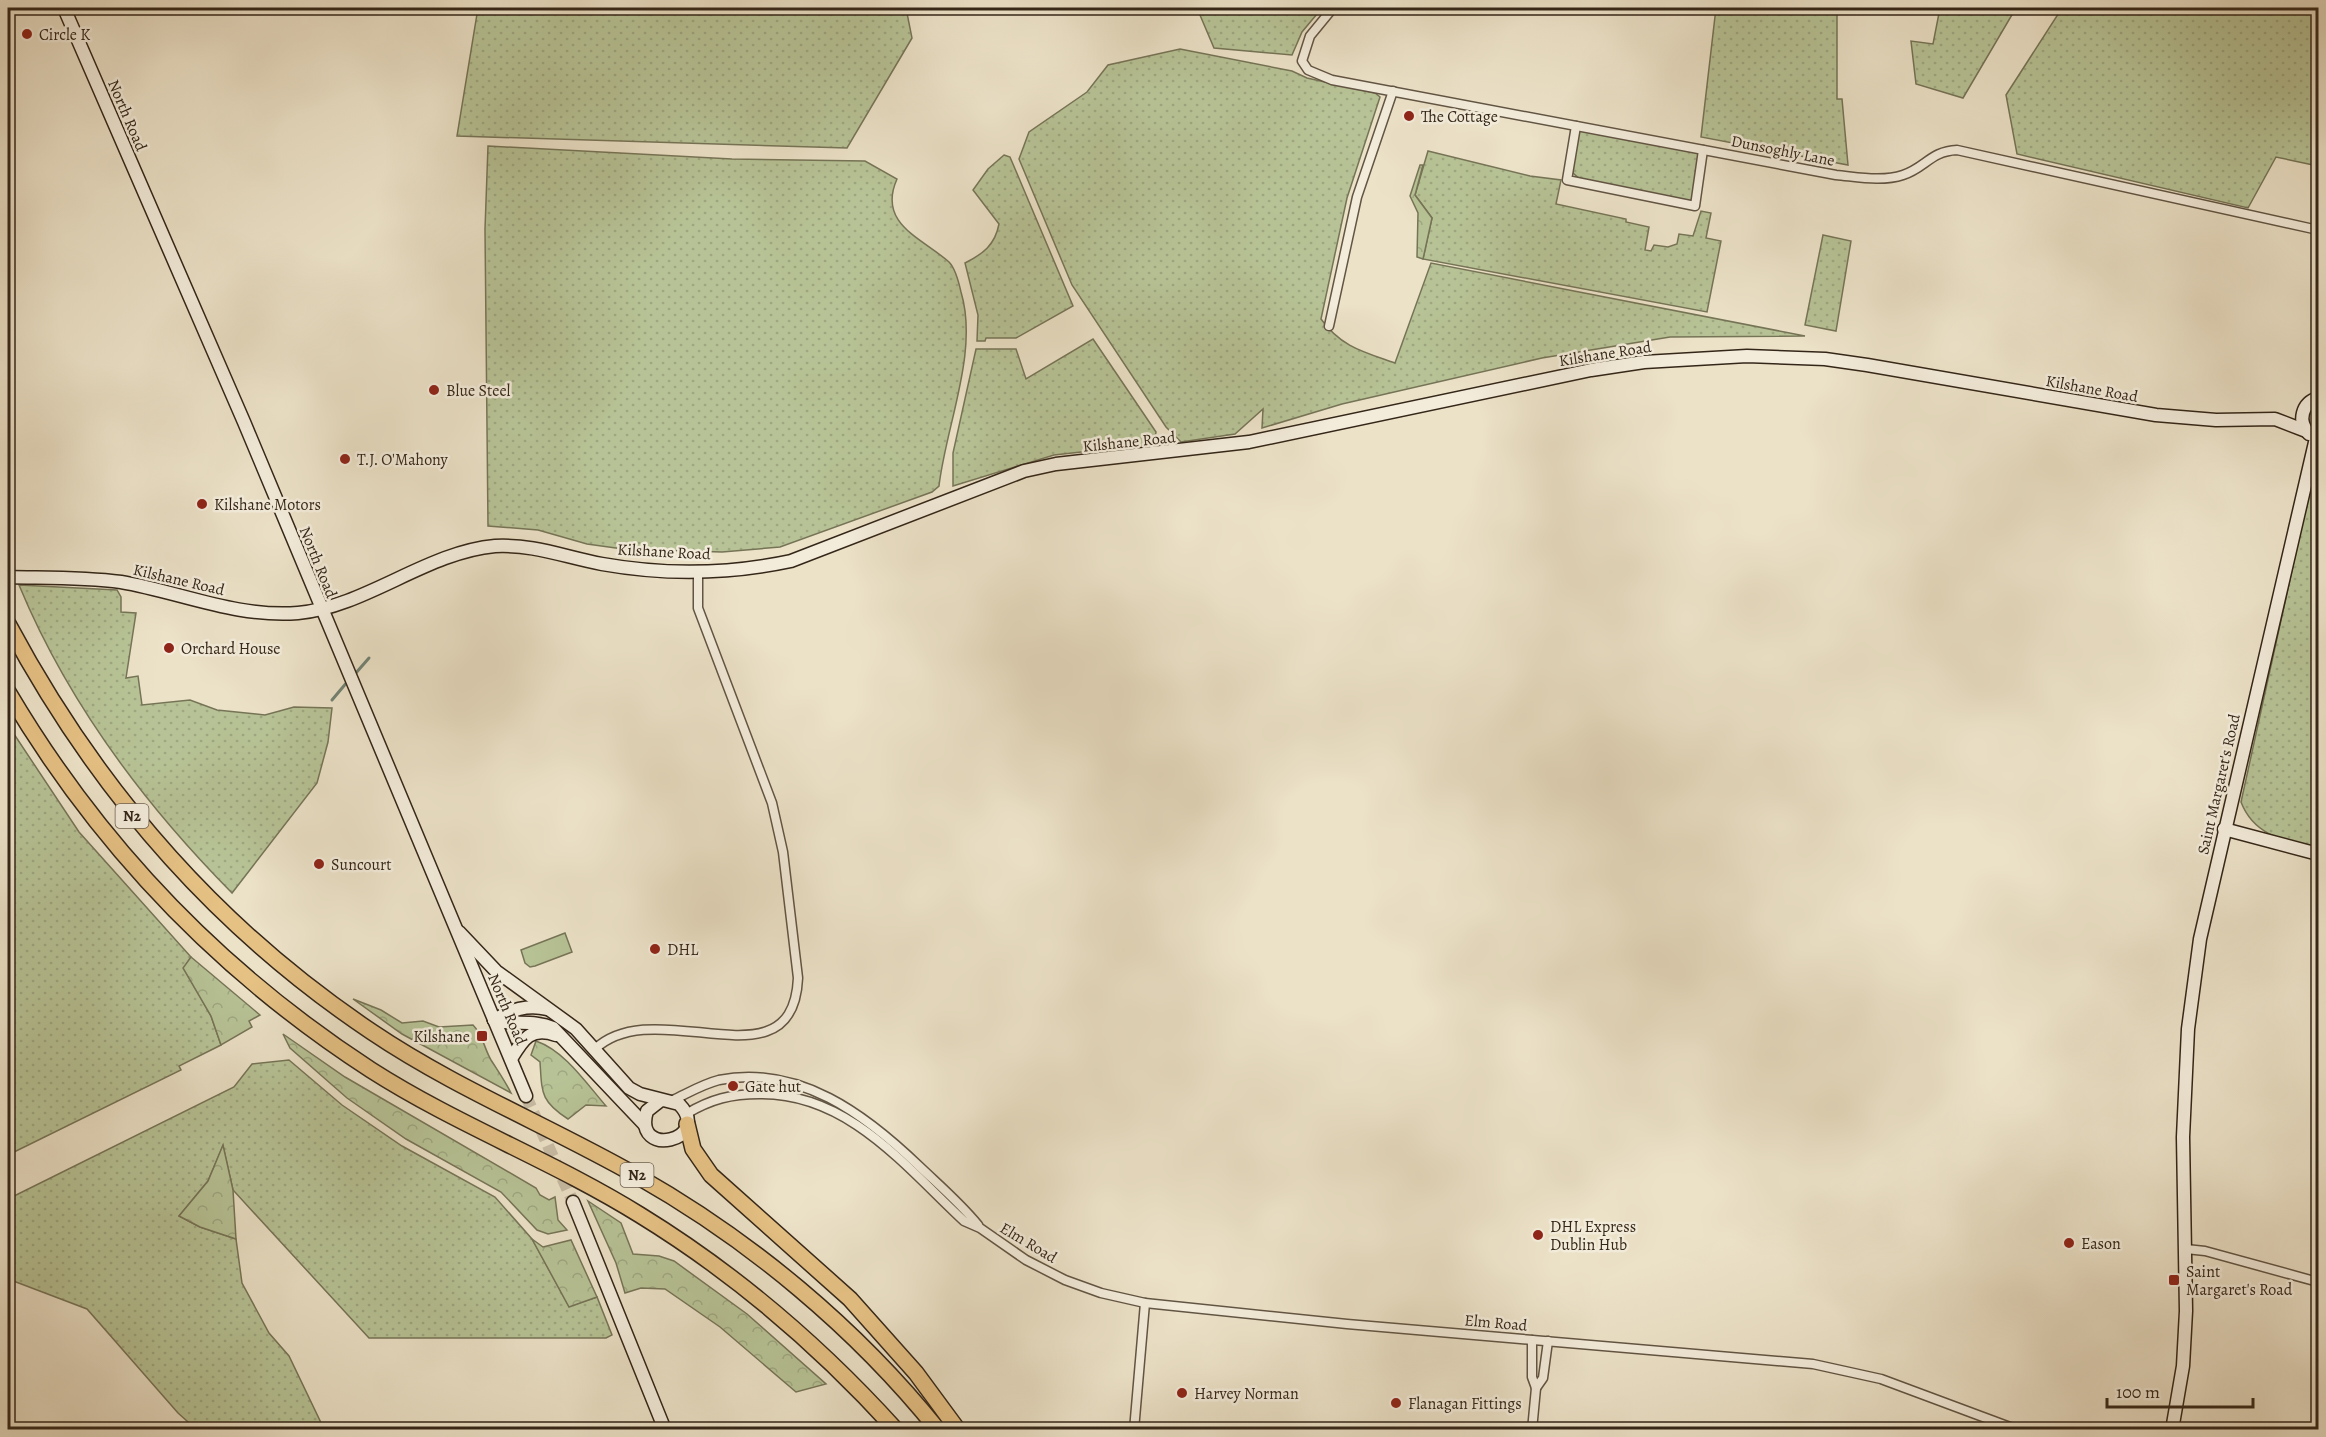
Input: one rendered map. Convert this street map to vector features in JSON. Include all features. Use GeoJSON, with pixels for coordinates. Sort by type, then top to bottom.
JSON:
{"type":"FeatureCollection","features":[{"type":"Feature","properties":{"kind":"highway","name":"N2"},"geometry":{"type":"LineString","coordinates":[[8,624],[42,687],[92,763],[133,817],[212,902],[255,942],[336,1006],[418,1061],[638,1176],[730,1236],[778,1272],[850,1335],[938,1430]]}},
{"type":"Feature","properties":{"kind":"highway","name":"N2"},"geometry":{"type":"LineString","coordinates":[[8,692],[63,780],[112,843],[214,950],[264,992],[372,1071],[430,1105],[639,1214],[714,1264],[761,1300],[821,1352],[896,1430]]}},
{"type":"Feature","properties":{"kind":"highway"},"geometry":{"type":"LineString","coordinates":[[686,1119],[693,1149],[711,1174],[850,1299],[916,1373],[958,1430]]}},
{"type":"Feature","properties":{"kind":"main road","name":"North Road"},"geometry":{"type":"LineString","coordinates":[[64,8],[244,422],[526,1096]]}},
{"type":"Feature","properties":{"kind":"main road","name":"Kilshane Road"},"geometry":{"type":"LineString","coordinates":[[8,577],[81,578],[120,582],[244,611],[276,614],[320,608],[448,557],[495,546],[540,548],[631,568],[754,569],[791,561],[1024,471],[1056,464],[1250,442],[1591,370],[1655,361],[1747,356],[1825,359],[2156,415],[2216,420],[2275,419],[2304,408],[2319,398]]}},
{"type":"Feature","properties":{"kind":"main road","name":"Saint Margaret's Road"},"geometry":{"type":"LineString","coordinates":[[2172,1430],[2183,1366],[2186,1311],[2183,1137],[2188,1029],[2200,939],[2314,435],[2302,420],[2304,408]]}},
{"type":"Feature","properties":{"kind":"main road","name":"Kilshane Road"},"geometry":{"type":"LineString","coordinates":[[2275,419],[2314,435]]}},
{"type":"Feature","properties":{"kind":"main road"},"geometry":{"type":"LineString","coordinates":[[2224,829],[2319,854]]}},
{"type":"Feature","properties":{"kind":"main road"},"geometry":{"type":"LineString","coordinates":[[456,929],[496,971],[563,1018],[595,1049],[629,1088],[667,1100],[683,1108],[686,1119],[680,1136],[666,1141],[653,1137],[645,1125],[563,1037],[544,1024],[533,1021],[507,1024],[494,1020]]}},
{"type":"Feature","properties":{"kind":"main road"},"geometry":{"type":"LineString","coordinates":[[494,1020],[513,1009],[527,1007],[548,1009]]}},
{"type":"Feature","properties":{"kind":"main road"},"geometry":{"type":"LineString","coordinates":[[511,1059],[525,1036],[535,1032],[547,1032],[563,1037]]}},
{"type":"Feature","properties":{"kind":"main road"},"geometry":{"type":"LineString","coordinates":[[645,1125],[646,1111],[667,1100]]}},
{"type":"Feature","properties":{"kind":"main road"},"geometry":{"type":"LineString","coordinates":[[573,1202],[665,1430]]}},
{"type":"Feature","properties":{"kind":"street","name":"Dunsoghly Lane"},"geometry":{"type":"LineString","coordinates":[[1333,8],[1310,36],[1302,53],[1302,61],[1308,70],[1332,80],[1836,175],[1887,179],[1905,175],[1942,151],[1957,150],[2319,230]]}},
{"type":"Feature","properties":{"kind":"street"},"geometry":{"type":"LineString","coordinates":[[1329,326],[1358,197],[1393,91]]}},
{"type":"Feature","properties":{"kind":"street"},"geometry":{"type":"LineString","coordinates":[[1576,126],[1567,180],[1695,206],[1703,150]]}},
{"type":"Feature","properties":{"kind":"street"},"geometry":{"type":"LineString","coordinates":[[595,1049],[609,1039],[652,1028],[749,1037],[765,1033],[780,1023],[797,996],[798,978],[779,828],[772,803],[698,608],[698,570]]}},
{"type":"Feature","properties":{"kind":"street","name":"Elm Road"},"geometry":{"type":"LineString","coordinates":[[667,1100],[707,1084],[735,1078],[771,1078],[804,1086],[835,1099],[888,1136],[969,1213],[980,1228]]}},
{"type":"Feature","properties":{"kind":"street","name":"Elm Road"},"geometry":{"type":"LineString","coordinates":[[686,1119],[705,1103],[730,1095],[769,1094],[798,1097],[830,1108],[861,1125],[964,1221],[980,1228],[1026,1260],[1065,1280],[1101,1293],[1145,1303],[1832,1367],[1881,1379],[2018,1430]]}},
{"type":"Feature","properties":{"kind":"street"},"geometry":{"type":"LineString","coordinates":[[2186,1250],[2205,1251],[2319,1282]]}},
{"type":"Feature","properties":{"kind":"street"},"geometry":{"type":"LineString","coordinates":[[1134,1430],[1145,1303]]}},
{"type":"Feature","properties":{"kind":"street"},"geometry":{"type":"LineString","coordinates":[[1532,1340],[1532,1377],[1536,1388],[1532,1430]]}},
{"type":"Feature","properties":{"kind":"street"},"geometry":{"type":"LineString","coordinates":[[1536,1388],[1543,1377],[1548,1341]]}},
{"type":"Feature","properties":{"kind":"green space"},"geometry":{"type":"Polygon","coordinates":[[[478,8],[906,8],[912,38],[847,148],[457,136],[478,8]]]}},
{"type":"Feature","properties":{"kind":"green space"},"geometry":{"type":"Polygon","coordinates":[[[1197,8],[1322,8],[1302,32],[1292,55],[1214,48],[1197,8]]]}},
{"type":"Feature","properties":{"kind":"green space"},"geometry":{"type":"Polygon","coordinates":[[[1716,8],[1837,8],[1837,99],[1842,99],[1848,165],[1701,137],[1716,8]]]}},
{"type":"Feature","properties":{"kind":"green space"},"geometry":{"type":"Polygon","coordinates":[[[1940,8],[2016,8],[1963,98],[1916,84],[1911,41],[1933,44],[1940,8]]]}},
{"type":"Feature","properties":{"kind":"green space"},"geometry":{"type":"Polygon","coordinates":[[[2062,8],[2318,8],[2318,166],[2276,157],[2248,208],[2017,154],[2006,95],[2062,8]]]}},
{"type":"Feature","properties":{"kind":"green space"},"geometry":{"type":"Polygon","coordinates":[[[1180,49],[1292,71],[1307,78],[1375,93],[1380,97],[1347,198],[1321,319],[1337,336],[1354,347],[1395,363],[1431,263],[1805,336],[1670,337],[1542,358],[1342,404],[1262,428],[1263,409],[1235,434],[1181,442],[1166,427],[1072,285],[1019,159],[1029,132],[1087,92],[1108,65],[1180,49]]]}},
{"type":"Feature","properties":{"kind":"green space"},"geometry":{"type":"Polygon","coordinates":[[[1578,129],[1700,153],[1692,201],[1581,180],[1573,173],[1571,167],[1578,129]]]}},
{"type":"Feature","properties":{"kind":"green space"},"geometry":{"type":"Polygon","coordinates":[[[488,146],[732,159],[865,161],[897,179],[892,195],[893,208],[898,219],[915,237],[949,262],[959,284],[966,315],[964,364],[939,486],[932,492],[780,547],[722,552],[623,549],[587,544],[538,530],[488,526],[485,229],[488,146]]]}},
{"type":"Feature","properties":{"kind":"green space"},"geometry":{"type":"Polygon","coordinates":[[[1428,151],[1530,176],[1561,180],[1556,204],[1626,219],[1626,222],[1649,227],[1645,250],[1651,251],[1654,245],[1668,247],[1677,244],[1679,234],[1693,236],[1701,211],[1711,213],[1706,238],[1721,241],[1707,312],[1423,259],[1432,218],[1415,195],[1428,151]]]}},
{"type":"Feature","properties":{"kind":"green space"},"geometry":{"type":"Polygon","coordinates":[[[1004,155],[1010,157],[1073,306],[1016,338],[986,338],[985,341],[977,341],[978,315],[965,263],[987,248],[995,238],[999,224],[973,190],[988,169],[1004,155]]]}},
{"type":"Feature","properties":{"kind":"green space"},"geometry":{"type":"Polygon","coordinates":[[[1420,165],[1423,165],[1415,195],[1432,218],[1423,259],[1417,257],[1418,213],[1410,196],[1420,165]]]}},
{"type":"Feature","properties":{"kind":"green space"},"geometry":{"type":"Polygon","coordinates":[[[1823,235],[1851,241],[1836,331],[1805,325],[1823,235]]]}},
{"type":"Feature","properties":{"kind":"green space"},"geometry":{"type":"Polygon","coordinates":[[[1093,339],[1156,432],[1154,444],[1054,455],[953,486],[953,453],[976,349],[1016,349],[1026,379],[1093,339]]]}},
{"type":"Feature","properties":{"kind":"green space"},"geometry":{"type":"Polygon","coordinates":[[[2318,464],[2318,849],[2283,840],[2262,830],[2254,823],[2241,802],[2313,475],[2318,464]]]}},
{"type":"Feature","properties":{"kind":"green space"},"geometry":{"type":"Polygon","coordinates":[[[19,585],[117,590],[121,597],[121,612],[136,613],[126,678],[138,676],[142,705],[190,700],[217,710],[265,715],[294,707],[332,708],[328,742],[317,783],[232,893],[168,824],[110,749],[60,670],[19,585]]]}},
{"type":"Feature","properties":{"kind":"green space"},"geometry":{"type":"Polygon","coordinates":[[[8,725],[79,832],[191,957],[184,968],[211,1016],[221,1045],[179,1066],[181,1070],[8,1155],[8,725]]]}},
{"type":"Feature","properties":{"kind":"green space"},"geometry":{"type":"Polygon","coordinates":[[[565,933],[572,952],[535,966],[530,967],[525,963],[521,950],[565,933]]]}},
{"type":"Feature","properties":{"kind":"green space"},"geometry":{"type":"Polygon","coordinates":[[[191,957],[260,1015],[249,1021],[252,1027],[221,1045],[211,1016],[183,968],[191,957]]]}},
{"type":"Feature","properties":{"kind":"green space"},"geometry":{"type":"Polygon","coordinates":[[[353,999],[381,1010],[402,1023],[423,1021],[439,1027],[473,1025],[511,1093],[402,1034],[353,999]]]}},
{"type":"Feature","properties":{"kind":"green space"},"geometry":{"type":"Polygon","coordinates":[[[283,1034],[345,1077],[536,1188],[540,1195],[549,1200],[555,1197],[558,1220],[567,1230],[548,1234],[537,1230],[501,1192],[406,1139],[347,1098],[290,1048],[283,1034]]]}},
{"type":"Feature","properties":{"kind":"green space"},"geometry":{"type":"Polygon","coordinates":[[[536,1041],[566,1060],[606,1106],[586,1105],[568,1119],[552,1107],[542,1088],[540,1062],[531,1055],[536,1041]]]}},
{"type":"Feature","properties":{"kind":"green space"},"geometry":{"type":"Polygon","coordinates":[[[289,1060],[342,1105],[402,1146],[495,1197],[532,1239],[569,1306],[597,1297],[612,1335],[606,1338],[369,1338],[233,1190],[223,1146],[208,1181],[179,1216],[200,1227],[236,1239],[242,1283],[269,1333],[289,1356],[324,1429],[196,1429],[178,1413],[87,1309],[8,1279],[8,1199],[234,1087],[252,1064],[289,1060]]]}},
{"type":"Feature","properties":{"kind":"green space"},"geometry":{"type":"Polygon","coordinates":[[[223,1145],[233,1190],[236,1239],[200,1227],[179,1216],[208,1181],[223,1145]]]}},
{"type":"Feature","properties":{"kind":"green space"},"geometry":{"type":"Polygon","coordinates":[[[588,1201],[621,1223],[633,1254],[659,1256],[674,1261],[747,1314],[826,1384],[796,1392],[720,1327],[665,1289],[641,1288],[625,1293],[616,1263],[588,1201]]]}},
{"type":"Feature","properties":{"kind":"green space"},"geometry":{"type":"Polygon","coordinates":[[[532,1239],[543,1247],[571,1240],[597,1297],[569,1307],[532,1239]]]}},
{"type":"Feature","properties":{"kind":"waterway"},"geometry":{"type":"LineString","coordinates":[[355,674],[369,658]]}},
{"type":"Feature","properties":{"kind":"waterway"},"geometry":{"type":"LineString","coordinates":[[332,700],[348,681]]}},
{"type":"Feature","properties":{"kind":"tunnel"},"geometry":{"type":"LineString","coordinates":[[526,1096],[573,1202]]}},
{"type":"Feature","properties":{"kind":"place","name":"Circle K"},"geometry":{"type":"Point","coordinates":[27,34]}},
{"type":"Feature","properties":{"kind":"place","name":"The Cottage"},"geometry":{"type":"Point","coordinates":[1409,116]}},
{"type":"Feature","properties":{"kind":"place","name":"Blue Steel"},"geometry":{"type":"Point","coordinates":[434,390]}},
{"type":"Feature","properties":{"kind":"place","name":"T.J. O'Mahony"},"geometry":{"type":"Point","coordinates":[345,459]}},
{"type":"Feature","properties":{"kind":"place","name":"Kilshane Motors"},"geometry":{"type":"Point","coordinates":[202,504]}},
{"type":"Feature","properties":{"kind":"place","name":"Orchard House"},"geometry":{"type":"Point","coordinates":[169,648]}},
{"type":"Feature","properties":{"kind":"place","name":"Suncourt"},"geometry":{"type":"Point","coordinates":[319,864]}},
{"type":"Feature","properties":{"kind":"place","name":"DHL"},"geometry":{"type":"Point","coordinates":[655,949]}},
{"type":"Feature","properties":{"kind":"place","name":"Kilshane"},"geometry":{"type":"Point","coordinates":[482,1036]}},
{"type":"Feature","properties":{"kind":"place","name":"Gate hut"},"geometry":{"type":"Point","coordinates":[733,1086]}},
{"type":"Feature","properties":{"kind":"place","name":"DHL Express Dublin Hub"},"geometry":{"type":"Point","coordinates":[1538,1235]}},
{"type":"Feature","properties":{"kind":"place","name":"Eason"},"geometry":{"type":"Point","coordinates":[2069,1243]}},
{"type":"Feature","properties":{"kind":"place","name":"Saint Margaret's Road"},"geometry":{"type":"Point","coordinates":[2174,1280]}},
{"type":"Feature","properties":{"kind":"place","name":"Harvey Norman"},"geometry":{"type":"Point","coordinates":[1182,1393]}},
{"type":"Feature","properties":{"kind":"place","name":"Flanagan Fittings"},"geometry":{"type":"Point","coordinates":[1396,1403]}}]}
